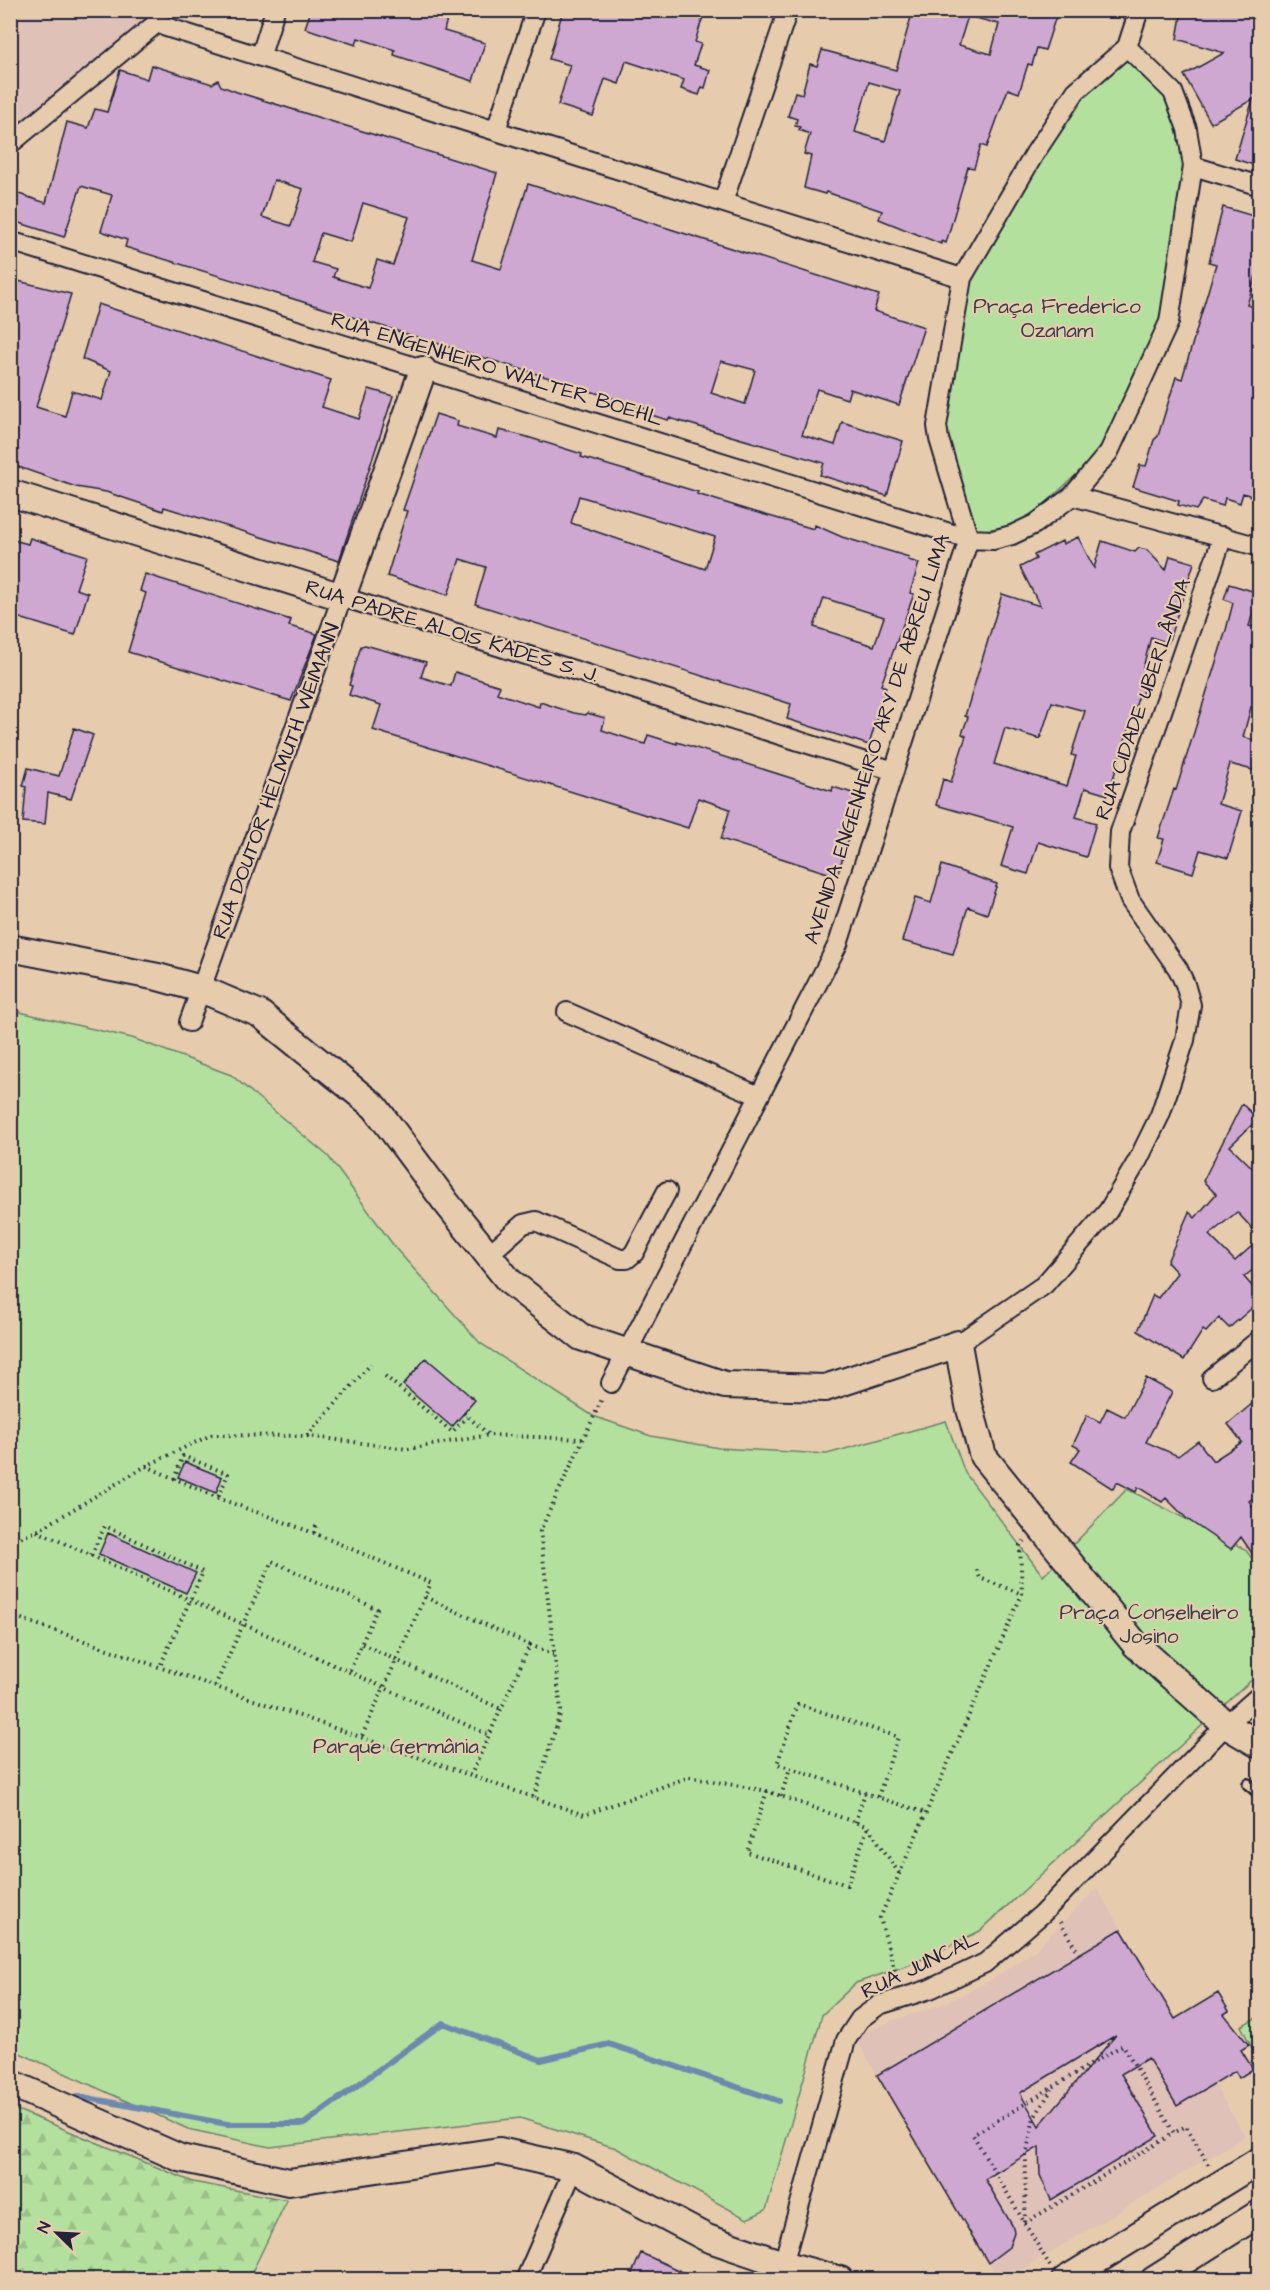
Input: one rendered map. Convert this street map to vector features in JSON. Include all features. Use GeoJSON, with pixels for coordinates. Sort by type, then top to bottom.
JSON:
{"type":"FeatureCollection","features":[{"type":"Feature","properties":{"kind":"street"},"geometry":{"type":"LineString","coordinates":[[261,55],[275,10]]}},
{"type":"Feature","properties":{"kind":"street"},"geometry":{"type":"LineString","coordinates":[[496,130],[536,10]]}},
{"type":"Feature","properties":{"kind":"street"},"geometry":{"type":"LineString","coordinates":[[723,202],[788,10]]}},
{"type":"Feature","properties":{"kind":"street"},"geometry":{"type":"LineString","coordinates":[[969,539],[993,540],[1012,535],[1035,524],[1072,496],[1109,452],[1169,322],[1193,166],[1187,129],[1173,92],[1127,47],[1139,10]]}},
{"type":"Feature","properties":{"kind":"street"},"geometry":{"type":"LineString","coordinates":[[10,144],[156,16],[261,55],[962,278]]}},
{"type":"Feature","properties":{"kind":"street","name":"AVENIDA ENGENHEIRO ARY DE ABREU LIMA"},"geometry":{"type":"LineString","coordinates":[[611,1383],[838,944],[969,539],[937,426],[962,278],[1035,153],[1076,91],[1127,47]]}},
{"type":"Feature","properties":{"kind":"street"},"geometry":{"type":"LineString","coordinates":[[1193,166],[1260,186]]}},
{"type":"Feature","properties":{"kind":"street","name":"RUA ENGENHEIRO WALTER BOEHL"},"geometry":{"type":"LineString","coordinates":[[10,241],[969,539]]}},
{"type":"Feature","properties":{"kind":"street","name":"RUA DOUTOR HELMUTH WEIMANN"},"geometry":{"type":"LineString","coordinates":[[189,1022],[423,370]]}},
{"type":"Feature","properties":{"kind":"street","name":"RUA PADRE ALOIS KADES S. J."},"geometry":{"type":"LineString","coordinates":[[10,493],[894,771]]}},
{"type":"Feature","properties":{"kind":"street"},"geometry":{"type":"LineString","coordinates":[[1072,496],[1260,547]]}},
{"type":"Feature","properties":{"kind":"street","name":"RUA CIDADE UBERLÂNDIA"},"geometry":{"type":"LineString","coordinates":[[958,1344],[1044,1285],[1108,1211],[1138,1160],[1160,1115],[1175,1072],[1185,1040],[1191,1005],[1178,969],[1130,900],[1118,868],[1120,832],[1223,537]]}},
{"type":"Feature","properties":{"kind":"street"},"geometry":{"type":"LineString","coordinates":[[10,948],[158,977],[201,989],[260,1014],[375,1107],[509,1281],[581,1337],[725,1385],[825,1388],[958,1344],[969,1406],[983,1456],[1136,1645],[1226,1725],[1260,1745]]}},
{"type":"Feature","properties":{"kind":"street"},"geometry":{"type":"LineString","coordinates":[[567,1012],[759,1096]]}},
{"type":"Feature","properties":{"kind":"street"},"geometry":{"type":"LineString","coordinates":[[488,1255],[523,1224],[536,1221],[620,1259],[627,1259],[634,1253],[667,1191]]}},
{"type":"Feature","properties":{"kind":"street"},"geometry":{"type":"LineString","coordinates":[[1212,1378],[1260,1339]]}},
{"type":"Feature","properties":{"kind":"street","name":"RUA JUNCAL"},"geometry":{"type":"LineString","coordinates":[[783,2264],[846,2040],[860,2019],[879,2005],[930,1989],[985,1962],[1050,1906],[1226,1725],[1260,1695]]}},
{"type":"Feature","properties":{"kind":"street"},"geometry":{"type":"LineString","coordinates":[[10,2084],[180,2158],[289,2182],[499,2151],[574,2168],[706,2238],[840,2280]]}},
{"type":"Feature","properties":{"kind":"street"},"geometry":{"type":"LineString","coordinates":[[1059,2276],[1260,2160]]}},
{"type":"Feature","properties":{"kind":"street"},"geometry":{"type":"LineString","coordinates":[[525,2280],[574,2168]]}},
{"type":"Feature","properties":{"kind":"street"},"geometry":{"type":"LineString","coordinates":[[1154,2280],[1260,2213]]}},
{"type":"Feature","properties":{"kind":"lane"},"geometry":{"type":"LineString","coordinates":[[1248,1784],[1260,1794]]}},
{"type":"Feature","properties":{"kind":"path"},"geometry":{"type":"LineString","coordinates":[[307,1436],[371,1364]]}},
{"type":"Feature","properties":{"kind":"path"},"geometry":{"type":"LineString","coordinates":[[385,1376],[452,1432],[465,1415],[489,1435]]}},
{"type":"Feature","properties":{"kind":"path"},"geometry":{"type":"LineString","coordinates":[[534,1797],[561,1711],[540,1531],[611,1383]]}},
{"type":"Feature","properties":{"kind":"path"},"geometry":{"type":"LineString","coordinates":[[10,1542],[37,1531],[146,1466],[211,1435],[307,1436],[408,1449],[489,1435],[583,1439]]}},
{"type":"Feature","properties":{"kind":"path"},"geometry":{"type":"LineString","coordinates":[[174,1479],[183,1456],[228,1474],[218,1498]]}},
{"type":"Feature","properties":{"kind":"path"},"geometry":{"type":"LineString","coordinates":[[146,1466],[218,1498],[314,1533],[431,1583],[362,1736]]}},
{"type":"Feature","properties":{"kind":"path"},"geometry":{"type":"LineString","coordinates":[[314,1533],[317,1523]]}},
{"type":"Feature","properties":{"kind":"path"},"geometry":{"type":"LineString","coordinates":[[91,1556],[105,1526],[203,1572],[160,1666]]}},
{"type":"Feature","properties":{"kind":"path"},"geometry":{"type":"LineString","coordinates":[[896,1975],[880,1918],[1022,1594],[1020,1545],[1040,1526]]}},
{"type":"Feature","properties":{"kind":"path"},"geometry":{"type":"LineString","coordinates":[[37,1531],[489,1735]]}},
{"type":"Feature","properties":{"kind":"path"},"geometry":{"type":"LineString","coordinates":[[215,1686],[272,1562],[377,1608],[349,1672]]}},
{"type":"Feature","properties":{"kind":"path"},"geometry":{"type":"LineString","coordinates":[[977,1570],[980,1578],[1022,1594]]}},
{"type":"Feature","properties":{"kind":"path"},"geometry":{"type":"LineString","coordinates":[[425,1597],[530,1646],[555,1655]]}},
{"type":"Feature","properties":{"kind":"path"},"geometry":{"type":"LineString","coordinates":[[10,1615],[584,1815],[689,1777],[768,1791],[868,1827],[899,1873]]}},
{"type":"Feature","properties":{"kind":"path"},"geometry":{"type":"LineString","coordinates":[[362,1644],[501,1709]]}},
{"type":"Feature","properties":{"kind":"path"},"geometry":{"type":"LineString","coordinates":[[471,1775],[530,1646]]}},
{"type":"Feature","properties":{"kind":"path"},"geometry":{"type":"LineString","coordinates":[[878,1797],[898,1737],[798,1704],[777,1764],[926,1813]]}},
{"type":"Feature","properties":{"kind":"path"},"geometry":{"type":"LineString","coordinates":[[781,1796],[790,1768]]}},
{"type":"Feature","properties":{"kind":"path"},"geometry":{"type":"LineString","coordinates":[[768,1791],[747,1852],[847,1886],[868,1827]]}},
{"type":"Feature","properties":{"kind":"path"},"geometry":{"type":"LineString","coordinates":[[855,1822],[865,1793]]}},
{"type":"Feature","properties":{"kind":"path"},"geometry":{"type":"LineString","coordinates":[[1050,1906],[1079,1954]]}},
{"type":"Feature","properties":{"kind":"path"},"geometry":{"type":"LineString","coordinates":[[1059,2276],[973,2135],[1123,2045],[1174,2133]]}},
{"type":"Feature","properties":{"kind":"path"},"geometry":{"type":"LineString","coordinates":[[1025,2223],[1026,2155],[1034,2118],[1054,2086]]}},
{"type":"Feature","properties":{"kind":"path"},"geometry":{"type":"LineString","coordinates":[[1025,2223],[1186,2126],[1221,2183]]}},
{"type":"Feature","properties":{"kind":"shaded area"},"geometry":{"type":"Polygon","coordinates":[[[11,11],[149,11],[152,21],[11,130],[11,11]]]}},
{"type":"Feature","properties":{"kind":"shaded area"},"geometry":{"type":"Polygon","coordinates":[[[1097,1888],[1245,2136],[1006,2279],[998,2279],[857,2041],[860,2035],[890,2021],[941,2005],[989,1981],[1034,1951],[1097,1888]]]}},
{"type":"Feature","properties":{"kind":"green space","name":"Praça Frederico Ozanam"},"geometry":{"type":"Polygon","coordinates":[[[1127,57],[1168,95],[1184,163],[1160,323],[1101,451],[1026,522],[972,533],[936,424],[968,283],[1079,97],[1127,57]]]}},
{"type":"Feature","properties":{"kind":"green space","name":"Parque Germânia"},"geometry":{"type":"Polygon","coordinates":[[[11,1010],[132,1038],[231,1075],[328,1156],[397,1250],[480,1343],[593,1416],[651,1436],[719,1448],[827,1454],[946,1421],[965,1473],[1043,1576],[1127,1489],[1245,1549],[1259,1568],[1259,1673],[980,1931],[914,1963],[856,1983],[822,2015],[766,2210],[747,2219],[616,2148],[520,2118],[270,2147],[188,2129],[11,2049],[11,1010]]]}},
{"type":"Feature","properties":{"kind":"green space"},"geometry":{"type":"Polygon","coordinates":[[[1259,2016],[1259,2062],[1241,2026],[1259,2016]]]}},
{"type":"Feature","properties":{"kind":"green space"},"geometry":{"type":"Polygon","coordinates":[[[10,2107],[193,2182],[287,2200],[252,2272],[226,2280],[11,2279],[10,2107]]]}},
{"type":"Feature","properties":{"kind":"building"},"geometry":{"type":"Polygon","coordinates":[[[311,10],[367,10],[388,17],[390,10],[422,10],[447,19],[444,31],[485,43],[473,81],[394,55],[395,50],[358,38],[356,45],[305,28],[311,10]]]}},
{"type":"Feature","properties":{"kind":"building"},"geometry":{"type":"Polygon","coordinates":[[[563,10],[705,10],[695,42],[701,44],[694,65],[710,70],[705,88],[702,87],[699,95],[681,89],[684,80],[626,61],[619,84],[605,79],[593,116],[558,105],[570,65],[549,59],[563,10]]]}},
{"type":"Feature","properties":{"kind":"building"},"geometry":{"type":"Polygon","coordinates":[[[913,10],[1058,10],[1045,50],[1037,48],[1032,65],[1028,64],[1019,93],[1008,89],[987,147],[981,145],[974,168],[968,167],[946,243],[941,241],[941,244],[879,219],[882,211],[826,192],[825,194],[804,188],[811,156],[804,154],[810,134],[799,130],[800,127],[795,126],[797,119],[788,116],[795,92],[802,94],[810,64],[817,66],[822,50],[896,70],[913,10]],[[968,16],[959,45],[991,54],[999,24],[968,16]],[[869,82],[855,132],[885,141],[900,91],[869,82]]]}},
{"type":"Feature","properties":{"kind":"building"},"geometry":{"type":"Polygon","coordinates":[[[1182,10],[1260,10],[1260,148],[1254,165],[1235,159],[1253,99],[1211,123],[1184,75],[1224,53],[1177,39],[1182,10]]]}},
{"type":"Feature","properties":{"kind":"building"},"geometry":{"type":"Polygon","coordinates":[[[151,65],[212,84],[218,80],[221,86],[237,92],[497,173],[472,260],[501,269],[528,184],[879,295],[874,311],[924,327],[899,405],[850,389],[847,399],[817,389],[802,435],[835,445],[842,422],[903,441],[887,496],[820,475],[824,463],[669,418],[668,420],[651,415],[652,411],[556,380],[125,247],[127,240],[101,231],[112,195],[81,186],[64,237],[10,220],[16,193],[46,203],[67,122],[88,128],[95,109],[107,112],[120,70],[147,79],[151,65]],[[274,180],[262,217],[291,226],[303,189],[274,180]],[[363,203],[351,242],[321,233],[312,262],[336,269],[333,277],[368,288],[377,260],[393,265],[409,217],[363,203]],[[721,361],[711,393],[745,404],[755,370],[721,361]]]}},
{"type":"Feature","properties":{"kind":"building"},"geometry":{"type":"Polygon","coordinates":[[[1223,207],[1260,218],[1260,273],[1257,272],[1247,305],[1260,309],[1260,499],[1243,493],[1240,503],[1225,498],[1223,506],[1203,500],[1196,510],[1178,505],[1179,501],[1133,487],[1140,465],[1146,466],[1154,440],[1158,436],[1176,377],[1182,379],[1216,264],[1209,262],[1223,207]]]}},
{"type":"Feature","properties":{"kind":"building"},"geometry":{"type":"Polygon","coordinates":[[[10,279],[71,294],[36,407],[65,416],[72,391],[102,400],[111,371],[82,359],[98,304],[331,380],[322,407],[359,419],[369,389],[393,396],[339,561],[164,507],[163,511],[106,492],[76,487],[10,464],[10,410],[15,396],[10,395],[10,279]]]}},
{"type":"Feature","properties":{"kind":"building"},"geometry":{"type":"Polygon","coordinates":[[[436,414],[458,421],[457,426],[497,438],[499,430],[524,436],[582,454],[581,457],[698,492],[697,494],[814,529],[815,525],[842,537],[909,557],[908,560],[919,563],[910,593],[914,594],[881,685],[886,687],[869,745],[787,719],[791,704],[475,604],[486,567],[460,559],[448,595],[387,576],[407,511],[403,510],[436,414]],[[579,496],[571,523],[705,569],[715,537],[579,496]],[[824,598],[814,627],[874,646],[884,617],[824,598]]]}},
{"type":"Feature","properties":{"kind":"building"},"geometry":{"type":"Polygon","coordinates":[[[1078,537],[1094,568],[1102,541],[1135,552],[1139,548],[1147,550],[1166,570],[1170,556],[1194,563],[1168,643],[1151,637],[1143,668],[1148,669],[1147,677],[1141,696],[1139,695],[1108,795],[1085,788],[1076,817],[1096,823],[1086,857],[1038,842],[1028,874],[1001,866],[1013,827],[936,805],[943,779],[951,782],[966,736],[962,734],[968,717],[965,716],[1002,594],[1040,606],[1020,567],[1036,559],[1034,555],[1062,541],[1063,544],[1078,537]],[[1052,702],[1040,739],[1005,728],[994,764],[1067,786],[1076,756],[1071,755],[1085,711],[1052,702]]]}},
{"type":"Feature","properties":{"kind":"building"},"geometry":{"type":"Polygon","coordinates":[[[30,538],[87,556],[76,589],[88,593],[75,635],[10,615],[10,539],[28,544],[30,538]]]}},
{"type":"Feature","properties":{"kind":"building"},"geometry":{"type":"Polygon","coordinates":[[[145,574],[291,620],[289,626],[317,634],[291,701],[128,652],[146,593],[140,591],[145,574]]]}},
{"type":"Feature","properties":{"kind":"building"},"geometry":{"type":"Polygon","coordinates":[[[1229,584],[1259,593],[1249,626],[1260,629],[1260,710],[1251,707],[1243,737],[1260,742],[1260,772],[1230,764],[1218,804],[1242,811],[1228,858],[1200,850],[1193,873],[1157,862],[1164,839],[1158,838],[1174,789],[1176,790],[1226,630],[1233,603],[1224,599],[1229,584]]]}},
{"type":"Feature","properties":{"kind":"building"},"geometry":{"type":"Polygon","coordinates":[[[365,645],[426,662],[421,677],[451,686],[455,672],[500,686],[497,693],[539,707],[540,702],[574,713],[586,715],[587,713],[605,718],[602,730],[645,744],[648,735],[832,791],[833,787],[862,796],[837,876],[721,839],[730,809],[698,798],[688,828],[373,730],[381,705],[349,695],[352,686],[349,685],[361,646],[365,645]]]}},
{"type":"Feature","properties":{"kind":"building"},"geometry":{"type":"Polygon","coordinates":[[[74,728],[93,735],[71,799],[48,793],[45,824],[23,822],[26,787],[23,786],[28,768],[59,776],[74,728]]]}},
{"type":"Feature","properties":{"kind":"building"},"geometry":{"type":"Polygon","coordinates":[[[942,865],[997,884],[987,914],[968,907],[953,954],[902,941],[915,898],[931,903],[942,865]]]}},
{"type":"Feature","properties":{"kind":"building"},"geometry":{"type":"Polygon","coordinates":[[[1242,1104],[1258,1119],[1230,1146],[1260,1175],[1260,1237],[1237,1212],[1209,1235],[1235,1261],[1252,1246],[1260,1255],[1260,1264],[1244,1277],[1260,1295],[1260,1301],[1229,1328],[1219,1318],[1206,1332],[1203,1330],[1184,1360],[1138,1331],[1153,1295],[1158,1298],[1177,1273],[1167,1262],[1189,1212],[1195,1218],[1216,1194],[1203,1181],[1242,1104]]]}},
{"type":"Feature","properties":{"kind":"building"},"geometry":{"type":"Polygon","coordinates":[[[426,1358],[475,1400],[452,1427],[403,1385],[426,1358]]]}},
{"type":"Feature","properties":{"kind":"building"},"geometry":{"type":"Polygon","coordinates":[[[1146,1378],[1172,1392],[1146,1442],[1178,1456],[1198,1441],[1213,1461],[1242,1442],[1228,1424],[1260,1397],[1260,1465],[1255,1466],[1260,1472],[1260,1494],[1249,1501],[1260,1517],[1260,1565],[1241,1537],[1231,1549],[1187,1519],[1166,1498],[1162,1502],[1138,1487],[1136,1492],[1117,1482],[1113,1489],[1071,1462],[1080,1449],[1073,1445],[1087,1415],[1100,1422],[1107,1408],[1125,1417],[1146,1378]]]}},
{"type":"Feature","properties":{"kind":"building"},"geometry":{"type":"Polygon","coordinates":[[[185,1462],[222,1477],[216,1493],[178,1477],[185,1462]]]}},
{"type":"Feature","properties":{"kind":"building"},"geometry":{"type":"Polygon","coordinates":[[[108,1533],[196,1573],[186,1593],[99,1554],[108,1533]]]}},
{"type":"Feature","properties":{"kind":"building"},"geometry":{"type":"Polygon","coordinates":[[[1121,1929],[1175,2019],[1218,1993],[1229,2011],[1224,2014],[1249,2045],[1241,2050],[1253,2069],[1239,2078],[1235,2071],[1177,2106],[1148,2058],[1121,2074],[1158,2136],[1051,2200],[1040,2175],[1039,2147],[985,2179],[1014,2232],[1009,2247],[988,2263],[877,2075],[1121,1929]],[[1116,2035],[1020,2093],[1039,2126],[1116,2035]]]}},
{"type":"Feature","properties":{"kind":"building"},"geometry":{"type":"Polygon","coordinates":[[[641,2253],[700,2280],[629,2280],[641,2253]]]}},
{"type":"Feature","properties":{"kind":"waterway"},"geometry":{"type":"LineString","coordinates":[[77,2096],[227,2124],[304,2124],[443,2023],[541,2060],[609,2044],[779,2101]]}},
{"type":"Feature","properties":{"kind":"waterway"},"geometry":{"type":"LineString","coordinates":[[10,2104],[17,2103]]}},
{"type":"Feature","properties":{"kind":"park label","name":"Praça Conselheiro Josino"},"geometry":{"type":"Point","coordinates":[1149,1624]}}]}
